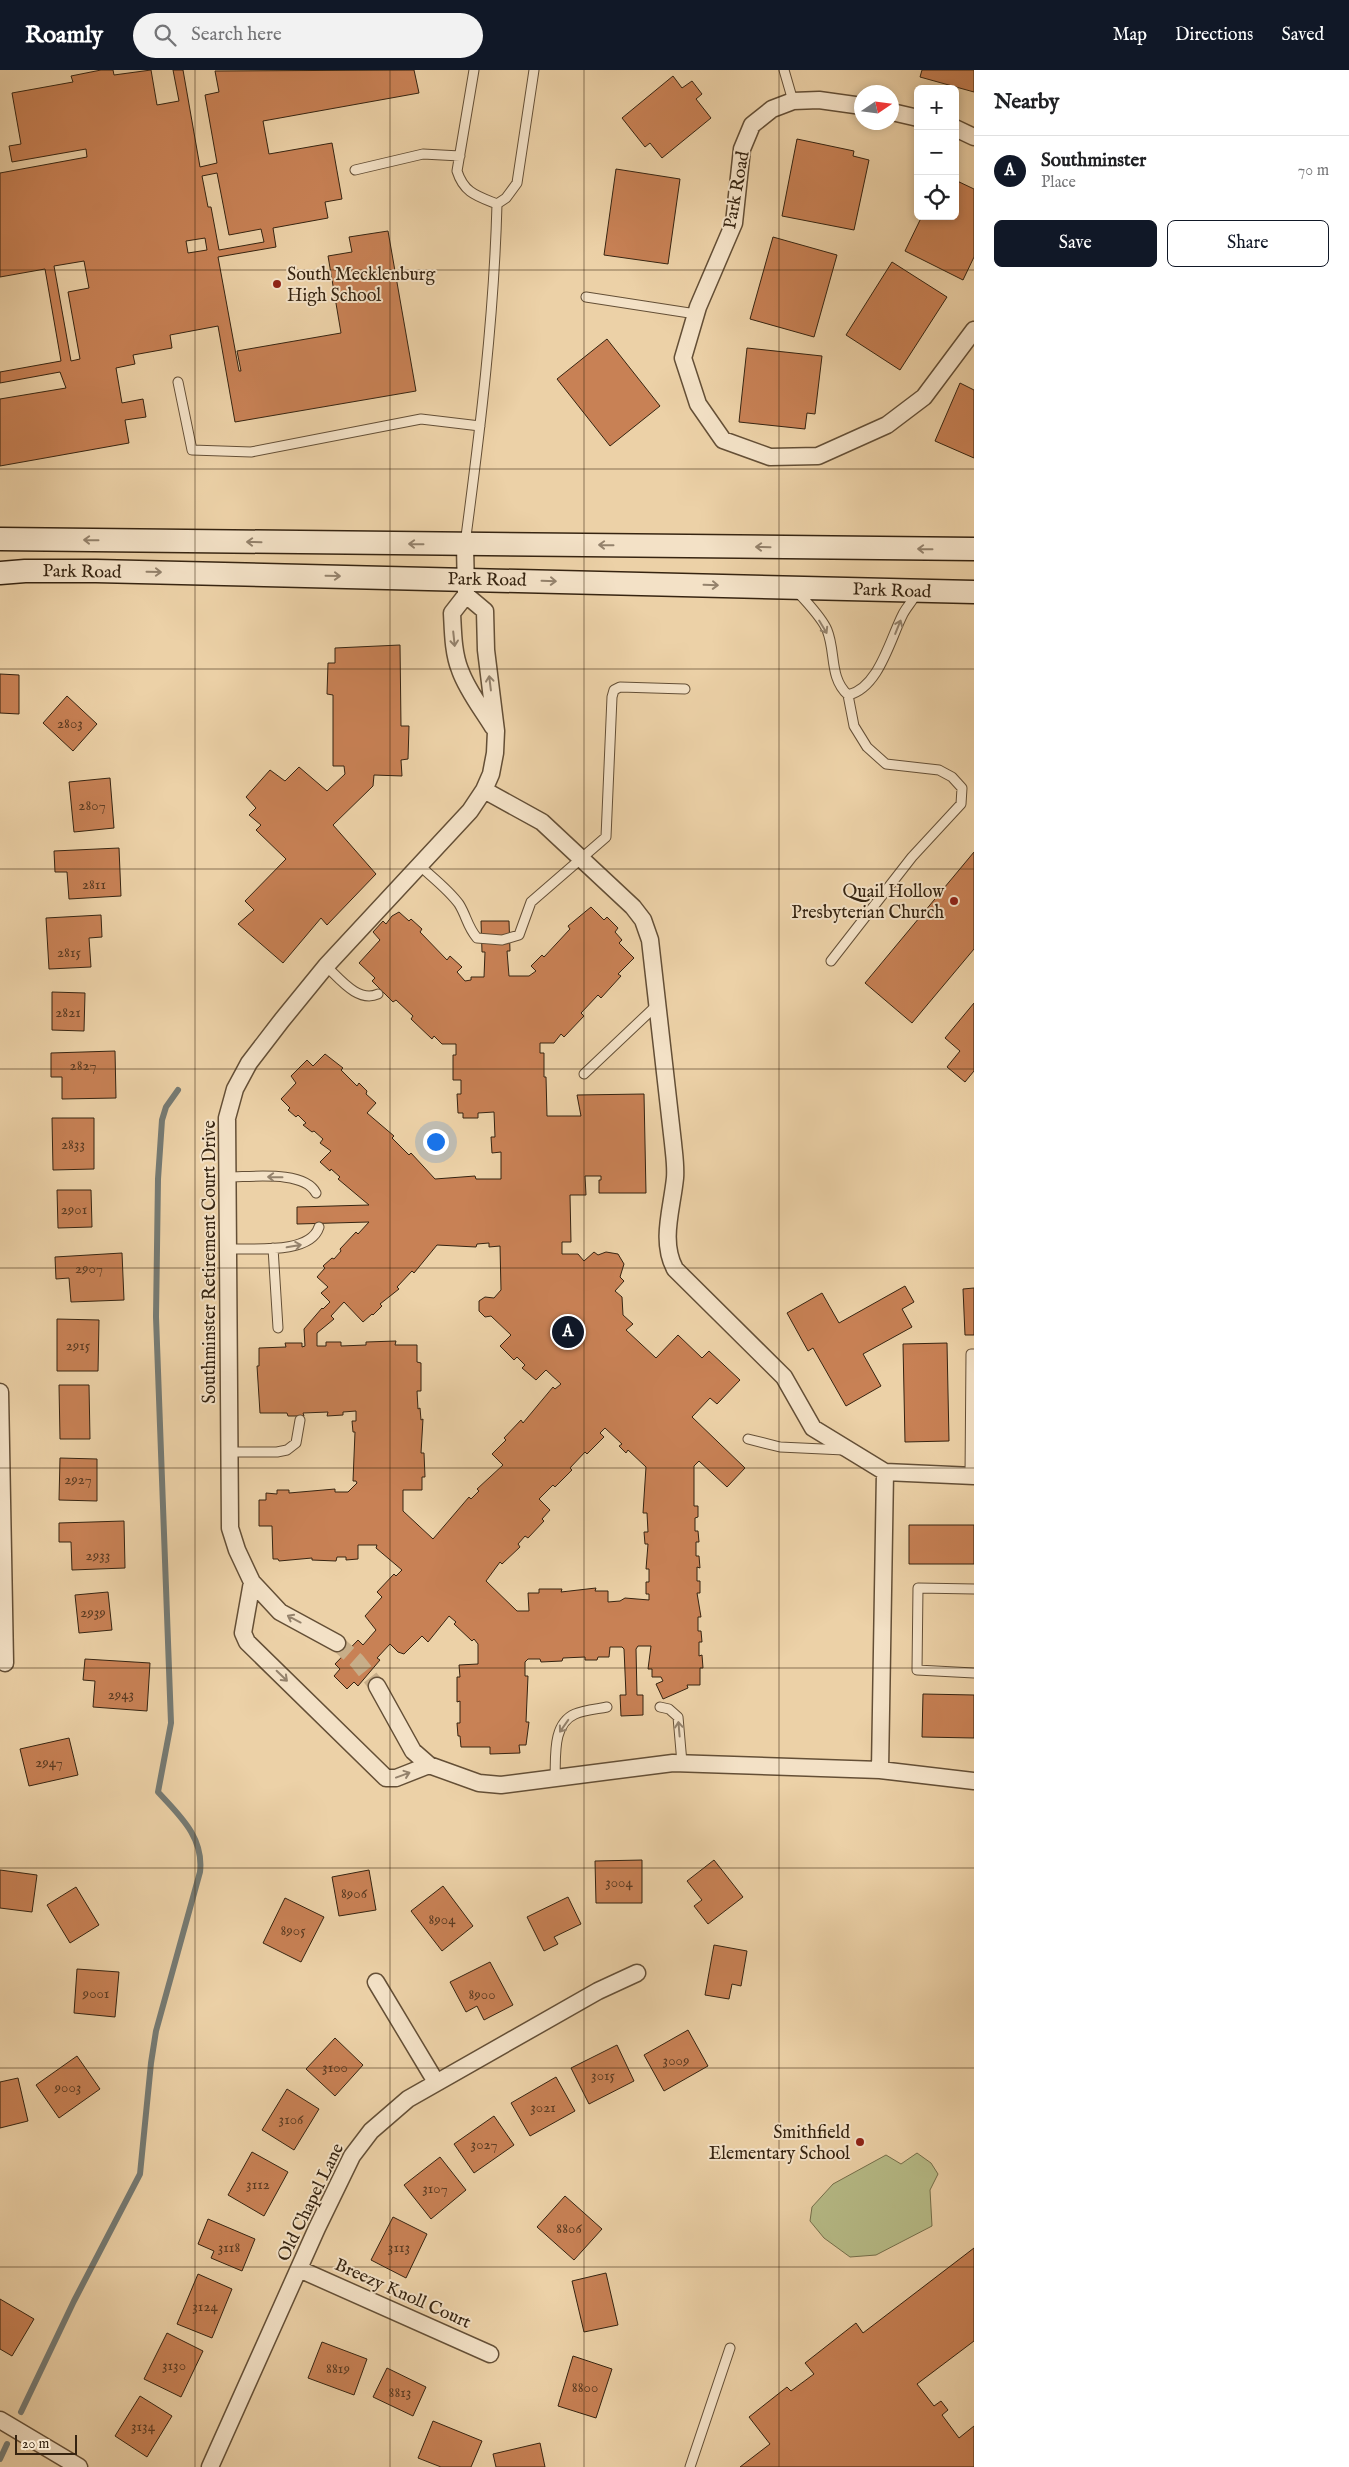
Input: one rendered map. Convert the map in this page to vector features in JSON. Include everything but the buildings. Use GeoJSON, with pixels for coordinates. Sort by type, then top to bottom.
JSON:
{"type":"FeatureCollection","features":[{"type":"Feature","properties":{"kind":"main road","name":"Park Road"},"geometry":{"type":"LineString","coordinates":[[0,539],[974,550]]}},
{"type":"Feature","properties":{"kind":"main road","name":"Park Road"},"geometry":{"type":"LineString","coordinates":[[0,573],[96,571],[466,587],[794,588],[974,592]]}},
{"type":"Feature","properties":{"kind":"street","name":"Park Road"},"geometry":{"type":"LineString","coordinates":[[854,105],[819,100],[793,101],[772,109],[752,125],[742,149],[734,223],[696,314],[684,358],[698,404],[723,440],[770,457],[818,456],[887,425],[924,397],[974,330]]}},
{"type":"Feature","properties":{"kind":"street"},"geometry":{"type":"LineString","coordinates":[[899,114],[914,117]]}},
{"type":"Feature","properties":{"kind":"street"},"geometry":{"type":"LineString","coordinates":[[959,130],[974,137]]}},
{"type":"Feature","properties":{"kind":"street"},"geometry":{"type":"LineString","coordinates":[[465,544],[466,587],[452,613],[459,669],[496,731]]}},
{"type":"Feature","properties":{"kind":"street","name":"Southminster Retirement Court Drive"},"geometry":{"type":"LineString","coordinates":[[337,1642],[280,1612],[252,1582],[236,1550],[230,1528],[227,1118],[235,1089],[249,1063],[326,966],[470,810],[484,790],[491,774],[495,753],[496,731],[486,650],[485,611],[466,587]]}},
{"type":"Feature","properties":{"kind":"street"},"geometry":{"type":"LineString","coordinates":[[484,790],[542,822],[633,907],[643,920],[650,940],[675,1176],[666,1244],[668,1256],[675,1270],[784,1377],[813,1428],[885,1472],[972,1476]]}},
{"type":"Feature","properties":{"kind":"street"},"geometry":{"type":"LineString","coordinates":[[0,1392],[5,1663]]}},
{"type":"Feature","properties":{"kind":"street"},"geometry":{"type":"LineString","coordinates":[[880,1770],[885,1472]]}},
{"type":"Feature","properties":{"kind":"street"},"geometry":{"type":"LineString","coordinates":[[252,1582],[243,1633],[247,1642],[386,1778],[396,1778],[428,1765]]}},
{"type":"Feature","properties":{"kind":"street"},"geometry":{"type":"LineString","coordinates":[[378,1686],[413,1751],[428,1765],[478,1783],[501,1785],[682,1764],[880,1770],[974,1781]]}},
{"type":"Feature","properties":{"kind":"street","name":"Old Chapel Lane"},"geometry":{"type":"LineString","coordinates":[[210,2467],[352,2156],[371,2131],[394,2108],[436,2082],[598,1991],[637,1973]]}},
{"type":"Feature","properties":{"kind":"street"},"geometry":{"type":"LineString","coordinates":[[376,1982],[436,2082]]}},
{"type":"Feature","properties":{"kind":"street","name":"Breezy Knoll Court"},"geometry":{"type":"LineString","coordinates":[[299,2269],[490,2354]]}},
{"type":"Feature","properties":{"kind":"street"},"geometry":{"type":"LineString","coordinates":[[0,2420],[79,2467]]}},
{"type":"Feature","properties":{"kind":"lane"},"geometry":{"type":"LineString","coordinates":[[474,70],[457,171],[462,185],[475,195],[497,204]]}},
{"type":"Feature","properties":{"kind":"lane"},"geometry":{"type":"LineString","coordinates":[[497,204],[506,198],[517,183],[534,70]]}},
{"type":"Feature","properties":{"kind":"lane"},"geometry":{"type":"LineString","coordinates":[[784,70],[793,101]]}},
{"type":"Feature","properties":{"kind":"lane"},"geometry":{"type":"LineString","coordinates":[[356,170],[423,154],[460,156]]}},
{"type":"Feature","properties":{"kind":"lane"},"geometry":{"type":"LineString","coordinates":[[465,544],[480,426],[495,281],[497,204]]}},
{"type":"Feature","properties":{"kind":"lane"},"geometry":{"type":"LineString","coordinates":[[586,297],[696,314]]}},
{"type":"Feature","properties":{"kind":"lane"},"geometry":{"type":"LineString","coordinates":[[178,382],[192,450],[251,452],[421,419],[480,426]]}},
{"type":"Feature","properties":{"kind":"lane"},"geometry":{"type":"LineString","coordinates":[[794,588],[826,629],[836,678],[841,688],[848,695],[854,726],[867,747],[886,764],[939,770],[952,777],[962,788],[961,804],[912,857],[832,961]]}},
{"type":"Feature","properties":{"kind":"lane"},"geometry":{"type":"LineString","coordinates":[[848,695],[858,693],[878,669],[903,614],[918,591]]}},
{"type":"Feature","properties":{"kind":"lane"},"geometry":{"type":"LineString","coordinates":[[419,865],[458,902],[468,928],[477,938],[502,940],[519,935],[531,902],[606,836],[612,697],[614,690],[620,687],[685,689]]}},
{"type":"Feature","properties":{"kind":"lane"},"geometry":{"type":"LineString","coordinates":[[326,966],[360,996],[370,998],[378,994]]}},
{"type":"Feature","properties":{"kind":"lane"},"geometry":{"type":"LineString","coordinates":[[584,1074],[657,1004]]}},
{"type":"Feature","properties":{"kind":"lane"},"geometry":{"type":"LineString","coordinates":[[228,1176],[294,1178],[312,1186],[316,1193]]}},
{"type":"Feature","properties":{"kind":"lane"},"geometry":{"type":"LineString","coordinates":[[228,1249],[273,1248],[304,1244],[311,1239],[319,1228]]}},
{"type":"Feature","properties":{"kind":"lane"},"geometry":{"type":"LineString","coordinates":[[273,1248],[278,1328]]}},
{"type":"Feature","properties":{"kind":"lane"},"geometry":{"type":"LineString","coordinates":[[972,1476],[971,1354],[974,1354]]}},
{"type":"Feature","properties":{"kind":"lane"},"geometry":{"type":"LineString","coordinates":[[230,1452],[287,1450],[296,1444],[300,1420]]}},
{"type":"Feature","properties":{"kind":"lane"},"geometry":{"type":"LineString","coordinates":[[748,1439],[780,1447],[848,1450]]}},
{"type":"Feature","properties":{"kind":"lane"},"geometry":{"type":"LineString","coordinates":[[974,1590],[918,1588],[917,1670],[974,1673]]}},
{"type":"Feature","properties":{"kind":"lane"},"geometry":{"type":"LineString","coordinates":[[555,1778],[558,1735],[564,1722],[575,1714],[607,1707]]}},
{"type":"Feature","properties":{"kind":"lane"},"geometry":{"type":"LineString","coordinates":[[660,1707],[669,1709],[678,1717],[682,1764]]}},
{"type":"Feature","properties":{"kind":"lane"},"geometry":{"type":"LineString","coordinates":[[690,2467],[730,2348]]}},
{"type":"Feature","properties":{"kind":"green space"},"geometry":{"type":"Polygon","coordinates":[[[917,2153],[931,2163],[938,2174],[930,2190],[932,2226],[876,2255],[850,2257],[824,2238],[810,2221],[812,2207],[833,2184],[886,2155],[901,2164],[917,2153]]]}},
{"type":"Feature","properties":{"kind":"waterway"},"geometry":{"type":"LineString","coordinates":[[21,2412],[74,2301],[140,2174],[156,2031],[200,1872],[198,1848],[189,1828],[158,1792],[171,1723],[156,1317],[158,1179],[162,1120],[166,1107],[178,1090]]}},
{"type":"Feature","properties":{"kind":"waterway"},"geometry":{"type":"LineString","coordinates":[[0,2459],[7,2444]]}},
{"type":"Feature","properties":{"kind":"tunnel"},"geometry":{"type":"LineString","coordinates":[[337,1643],[357,1661],[377,1686]]}},
{"type":"Feature","properties":{"kind":"place","name":"South Mecklenburg High School"},"geometry":{"type":"Point","coordinates":[277,284]}},
{"type":"Feature","properties":{"kind":"place","name":"Quail Hollow Presbyterian Church"},"geometry":{"type":"Point","coordinates":[954,901]}},
{"type":"Feature","properties":{"kind":"place","name":"Southminster"},"geometry":{"type":"Point","coordinates":[568,1332]}},
{"type":"Feature","properties":{"kind":"place","name":"Smithfield Elementary School"},"geometry":{"type":"Point","coordinates":[860,2142]}}]}
